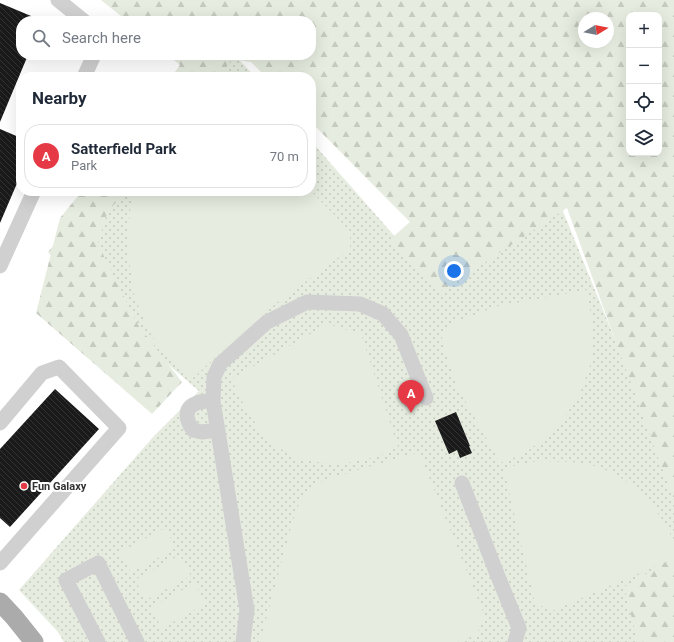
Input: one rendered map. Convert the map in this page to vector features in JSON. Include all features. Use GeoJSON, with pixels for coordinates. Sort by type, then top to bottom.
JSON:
{"type":"FeatureCollection","features":[{"type":"Feature","properties":{"kind":"main road"},"geometry":{"type":"LineString","coordinates":[[0,602],[34,642]]}},
{"type":"Feature","properties":{"kind":"lane"},"geometry":{"type":"LineString","coordinates":[[58,0],[78,16]]}},
{"type":"Feature","properties":{"kind":"lane"},"geometry":{"type":"LineString","coordinates":[[86,72],[92,60]]}},
{"type":"Feature","properties":{"kind":"lane"},"geometry":{"type":"LineString","coordinates":[[0,266],[32,196]]}},
{"type":"Feature","properties":{"kind":"lane"},"geometry":{"type":"LineString","coordinates":[[243,642],[247,610],[213,401],[214,377],[220,364],[267,322],[307,302],[360,304],[383,314],[401,335],[426,398]]}},
{"type":"Feature","properties":{"kind":"lane"},"geometry":{"type":"LineString","coordinates":[[0,423],[42,374],[59,367],[120,428],[3,553]]}},
{"type":"Feature","properties":{"kind":"lane"},"geometry":{"type":"LineString","coordinates":[[213,401],[197,402],[190,406],[187,413],[188,423],[193,430],[202,432],[218,430]]}},
{"type":"Feature","properties":{"kind":"lane"},"geometry":{"type":"LineString","coordinates":[[462,483],[497,574],[520,628],[515,642]]}},
{"type":"Feature","properties":{"kind":"lane"},"geometry":{"type":"LineString","coordinates":[[98,642],[66,580],[98,563],[137,642]]}},
{"type":"Feature","properties":{"kind":"green space"},"geometry":{"type":"Polygon","coordinates":[[[101,0],[674,0],[674,501],[567,208],[442,291],[387,242],[410,222],[316,127],[316,72],[261,72],[251,62],[238,60],[316,60],[316,16],[121,16],[101,0]]]}},
{"type":"Feature","properties":{"kind":"green space"},"geometry":{"type":"Polygon","coordinates":[[[174,60],[231,60],[222,72],[175,72],[180,65],[174,60]]]}},
{"type":"Feature","properties":{"kind":"green space"},"geometry":{"type":"Polygon","coordinates":[[[220,60],[240,60],[250,72],[211,72],[220,60]]]}},
{"type":"Feature","properties":{"kind":"green space"},"geometry":{"type":"Polygon","coordinates":[[[316,147],[426,272],[550,179],[674,485],[674,563],[656,642],[64,642],[58,632],[19,590],[154,436],[199,391],[74,283],[48,252],[98,196],[316,196],[316,147]]]}},
{"type":"Feature","properties":{"kind":"green space"},"geometry":{"type":"Polygon","coordinates":[[[78,196],[121,196],[107,213],[98,244],[138,325],[182,382],[152,414],[36,313],[60,218],[78,196]]]}},
{"type":"Feature","properties":{"kind":"green space"},"geometry":{"type":"Polygon","coordinates":[[[133,196],[316,196],[350,231],[350,249],[262,314],[190,381],[160,349],[145,324],[133,291],[128,249],[130,211],[133,196]]]}},
{"type":"Feature","properties":{"kind":"green space"},"geometry":{"type":"Polygon","coordinates":[[[587,290],[593,328],[592,360],[581,391],[565,417],[547,436],[524,454],[500,463],[457,386],[441,340],[449,324],[498,306],[587,290]]]}},
{"type":"Feature","properties":{"kind":"green space"},"geometry":{"type":"Polygon","coordinates":[[[328,324],[361,334],[398,447],[387,453],[368,459],[342,464],[298,459],[276,446],[259,429],[245,407],[231,379],[328,324]]]}},
{"type":"Feature","properties":{"kind":"green space"},"geometry":{"type":"Polygon","coordinates":[[[419,452],[485,617],[476,635],[458,642],[260,642],[291,527],[298,506],[305,496],[324,480],[419,452]]]}},
{"type":"Feature","properties":{"kind":"green space"},"geometry":{"type":"Polygon","coordinates":[[[539,461],[572,462],[600,467],[623,479],[647,498],[666,525],[674,542],[674,558],[552,611],[535,603],[504,470],[518,464],[539,461]]]}},
{"type":"Feature","properties":{"kind":"green space"},"geometry":{"type":"Polygon","coordinates":[[[165,528],[176,548],[131,573],[120,552],[165,528]]]}},
{"type":"Feature","properties":{"kind":"green space"},"geometry":{"type":"Polygon","coordinates":[[[180,555],[191,576],[146,600],[135,580],[180,555]]]}},
{"type":"Feature","properties":{"kind":"green space"},"geometry":{"type":"Polygon","coordinates":[[[674,557],[674,642],[638,642],[624,587],[674,557]]]}},
{"type":"Feature","properties":{"kind":"green space"},"geometry":{"type":"Polygon","coordinates":[[[195,583],[206,604],[162,628],[150,608],[195,583]]]}},
{"type":"Feature","properties":{"kind":"building"},"geometry":{"type":"Polygon","coordinates":[[[0,3],[31,16],[16,16],[16,60],[26,60],[21,72],[16,72],[16,84],[0,122],[0,3]]]}},
{"type":"Feature","properties":{"kind":"building"},"geometry":{"type":"Polygon","coordinates":[[[0,129],[16,136],[16,186],[0,223],[0,129]]]}},
{"type":"Feature","properties":{"kind":"building","name":"Fun Galaxy"},"geometry":{"type":"Polygon","coordinates":[[[55,389],[99,429],[10,527],[0,518],[0,449],[55,389]]]}},
{"type":"Feature","properties":{"kind":"building"},"geometry":{"type":"Polygon","coordinates":[[[456,412],[472,453],[460,458],[457,450],[449,454],[435,421],[456,412]]]}},
{"type":"Feature","properties":{"kind":"place","name":"Satterfield Park"},"geometry":{"type":"Point","coordinates":[411,413]}},
{"type":"Feature","properties":{"kind":"place","name":"Fun Galaxy"},"geometry":{"type":"Point","coordinates":[24,486]}}]}
